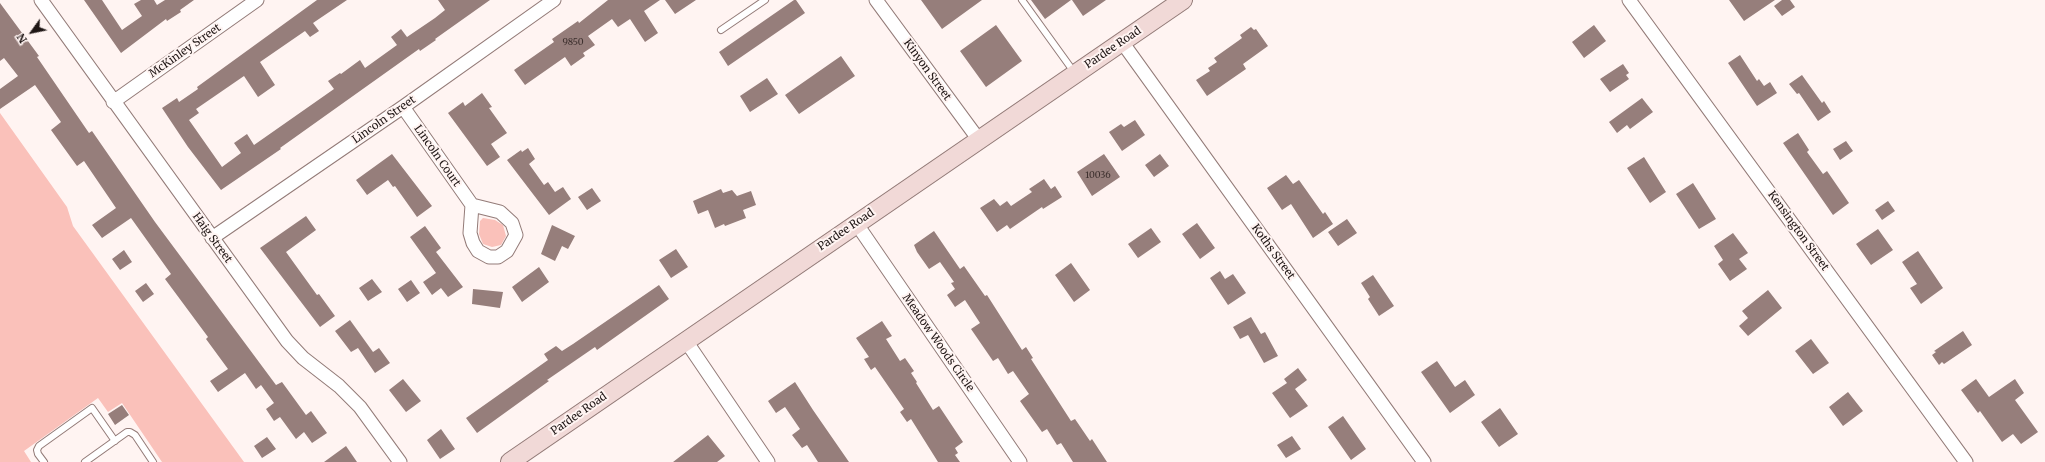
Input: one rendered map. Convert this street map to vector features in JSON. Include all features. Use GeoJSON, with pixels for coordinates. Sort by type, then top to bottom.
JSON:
{"type":"FeatureCollection","features":[{"type":"Feature","properties":{"kind":"main road","name":"Pardee Road"},"geometry":{"type":"LineString","coordinates":[[510,462],[856,223],[1183,0]]}},
{"type":"Feature","properties":{"kind":"street","name":"Haig Street"},"geometry":{"type":"LineString","coordinates":[[41,0],[113,102],[287,341],[303,358],[339,386],[360,407],[400,462]]}},
{"type":"Feature","properties":{"kind":"street","name":"McKinley Street"},"geometry":{"type":"LineString","coordinates":[[113,102],[257,0]]}},
{"type":"Feature","properties":{"kind":"street","name":"Lincoln Street"},"geometry":{"type":"LineString","coordinates":[[212,238],[403,107],[554,0]]}},
{"type":"Feature","properties":{"kind":"street","name":"Kinyon Street"},"geometry":{"type":"LineString","coordinates":[[876,0],[979,140]]}},
{"type":"Feature","properties":{"kind":"street","name":"Kensington Street"},"geometry":{"type":"LineString","coordinates":[[1629,0],[1966,462]]}},
{"type":"Feature","properties":{"kind":"street","name":"Koths Street"},"geometry":{"type":"LineString","coordinates":[[1122,42],[1424,462]]}},
{"type":"Feature","properties":{"kind":"street","name":"Lincoln Court"},"geometry":{"type":"LineString","coordinates":[[403,107],[472,205]]}},
{"type":"Feature","properties":{"kind":"street","name":"Meadow Woods Circle"},"geometry":{"type":"LineString","coordinates":[[856,223],[1020,462]]}},
{"type":"Feature","properties":{"kind":"street"},"geometry":{"type":"LineString","coordinates":[[686,341],[768,462]]}},
{"type":"Feature","properties":{"kind":"lane"},"geometry":{"type":"LineString","coordinates":[[721,30],[765,0]]}},
{"type":"Feature","properties":{"kind":"lane"},"geometry":{"type":"LineString","coordinates":[[1022,0],[1075,74]]}},
{"type":"Feature","properties":{"kind":"lane"},"geometry":{"type":"LineString","coordinates":[[44,462],[38,454],[37,450],[39,446],[92,408],[115,441]]}},
{"type":"Feature","properties":{"kind":"lane"},"geometry":{"type":"LineString","coordinates":[[86,462],[130,432],[135,435],[153,462]]}},
{"type":"Feature","properties":{"kind":"shaded area"},"geometry":{"type":"Polygon","coordinates":[[[0,113],[67,207],[73,226],[244,462],[162,462],[122,403],[108,412],[98,398],[24,451],[31,462],[0,462],[0,113]]]}},
{"type":"Feature","properties":{"kind":"shaded area"},"geometry":{"type":"Polygon","coordinates":[[[483,218],[495,220],[503,225],[506,236],[501,245],[492,247],[483,244],[479,234],[480,221],[483,218]]]}},
{"type":"Feature","properties":{"kind":"building"},"geometry":{"type":"Polygon","coordinates":[[[84,0],[102,0],[122,30],[142,16],[134,4],[141,0],[154,0],[157,5],[165,0],[194,0],[180,10],[181,12],[167,21],[166,19],[121,53],[84,0]]]}},
{"type":"Feature","properties":{"kind":"building"},"geometry":{"type":"Polygon","coordinates":[[[317,0],[347,0],[313,23],[319,31],[310,37],[305,31],[260,62],[275,85],[258,97],[244,76],[196,109],[199,113],[189,120],[222,167],[241,153],[234,143],[247,134],[254,145],[334,89],[328,81],[340,73],[341,74],[360,60],[365,68],[397,45],[391,37],[401,29],[407,37],[435,18],[445,10],[438,0],[490,0],[435,39],[436,40],[420,51],[419,49],[280,148],[281,149],[221,190],[188,147],[162,108],[177,98],[179,102],[198,89],[197,87],[317,0]]]}},
{"type":"Feature","properties":{"kind":"building"},"geometry":{"type":"Polygon","coordinates":[[[608,0],[660,0],[644,11],[658,33],[645,42],[630,19],[618,27],[612,19],[588,36],[595,45],[583,53],[585,56],[571,66],[565,57],[525,85],[514,70],[554,42],[552,39],[578,21],[579,23],[608,0]]]}},
{"type":"Feature","properties":{"kind":"building"},"geometry":{"type":"Polygon","coordinates":[[[665,0],[696,0],[675,14],[665,0]]]}},
{"type":"Feature","properties":{"kind":"building"},"geometry":{"type":"Polygon","coordinates":[[[796,0],[805,13],[728,66],[719,52],[796,0]]]}},
{"type":"Feature","properties":{"kind":"building"},"geometry":{"type":"Polygon","coordinates":[[[921,0],[982,0],[942,29],[921,0]]]}},
{"type":"Feature","properties":{"kind":"building"},"geometry":{"type":"Polygon","coordinates":[[[1031,0],[1071,0],[1045,19],[1031,0]]]}},
{"type":"Feature","properties":{"kind":"building"},"geometry":{"type":"Polygon","coordinates":[[[1072,0],[1106,0],[1083,16],[1072,0]]]}},
{"type":"Feature","properties":{"kind":"building"},"geometry":{"type":"Polygon","coordinates":[[[1729,0],[1775,0],[1744,21],[1729,0]]]}},
{"type":"Feature","properties":{"kind":"building"},"geometry":{"type":"Polygon","coordinates":[[[1782,0],[1790,0],[1795,7],[1782,16],[1774,6],[1782,0]]]}},
{"type":"Feature","properties":{"kind":"building"},"geometry":{"type":"Polygon","coordinates":[[[0,3],[39,56],[37,57],[89,133],[92,131],[155,222],[276,385],[282,382],[306,415],[311,411],[327,433],[312,443],[304,432],[296,439],[280,417],[274,421],[266,409],[274,403],[261,385],[256,389],[245,373],[218,392],[210,381],[228,369],[206,339],[208,337],[165,279],[171,274],[131,218],[102,238],[92,225],[116,208],[84,161],[77,166],[51,130],[61,122],[35,85],[0,109],[0,89],[18,76],[4,58],[0,61],[0,3]]]}},
{"type":"Feature","properties":{"kind":"building"},"geometry":{"type":"Polygon","coordinates":[[[996,25],[1022,61],[986,87],[960,51],[996,25]]]}},
{"type":"Feature","properties":{"kind":"building"},"geometry":{"type":"Polygon","coordinates":[[[1594,25],[1606,41],[1584,58],[1572,42],[1594,25]]]}},
{"type":"Feature","properties":{"kind":"building"},"geometry":{"type":"Polygon","coordinates":[[[1251,27],[1254,30],[1256,29],[1268,46],[1243,64],[1246,69],[1207,96],[1196,80],[1210,71],[1208,68],[1217,62],[1214,58],[1242,38],[1240,35],[1251,27]]]}},
{"type":"Feature","properties":{"kind":"building"},"geometry":{"type":"Polygon","coordinates":[[[1740,55],[1757,81],[1759,79],[1764,86],[1770,82],[1777,93],[1757,106],[1728,63],[1740,55]]]}},
{"type":"Feature","properties":{"kind":"building"},"geometry":{"type":"Polygon","coordinates":[[[841,56],[855,76],[799,114],[785,95],[841,56]]]}},
{"type":"Feature","properties":{"kind":"building"},"geometry":{"type":"Polygon","coordinates":[[[1623,64],[1629,73],[1626,75],[1629,79],[1610,92],[1600,79],[1623,64]]]}},
{"type":"Feature","properties":{"kind":"building"},"geometry":{"type":"Polygon","coordinates":[[[1802,75],[1822,103],[1824,101],[1831,112],[1818,121],[1799,93],[1797,94],[1789,84],[1802,75]]]}},
{"type":"Feature","properties":{"kind":"building"},"geometry":{"type":"Polygon","coordinates":[[[767,78],[778,94],[750,112],[740,96],[767,78]]]}},
{"type":"Feature","properties":{"kind":"building"},"geometry":{"type":"Polygon","coordinates":[[[482,93],[492,107],[489,108],[507,133],[491,144],[500,157],[487,166],[448,113],[463,102],[465,106],[482,93]]]}},
{"type":"Feature","properties":{"kind":"building"},"geometry":{"type":"Polygon","coordinates":[[[1642,98],[1653,112],[1630,129],[1627,125],[1617,133],[1609,122],[1642,98]]]}},
{"type":"Feature","properties":{"kind":"building"},"geometry":{"type":"Polygon","coordinates":[[[1135,120],[1145,135],[1122,151],[1109,132],[1121,124],[1124,127],[1135,120]]]}},
{"type":"Feature","properties":{"kind":"building"},"geometry":{"type":"Polygon","coordinates":[[[1798,133],[1809,150],[1807,152],[1823,174],[1827,171],[1849,203],[1833,215],[1783,143],[1798,133]]]}},
{"type":"Feature","properties":{"kind":"building"},"geometry":{"type":"Polygon","coordinates":[[[1846,141],[1853,151],[1840,160],[1833,149],[1846,141]]]}},
{"type":"Feature","properties":{"kind":"building"},"geometry":{"type":"Polygon","coordinates":[[[528,148],[535,159],[529,164],[544,185],[548,182],[555,192],[563,187],[571,199],[549,215],[507,160],[521,150],[522,152],[528,148]]]}},
{"type":"Feature","properties":{"kind":"building"},"geometry":{"type":"Polygon","coordinates":[[[392,154],[432,206],[417,217],[395,186],[393,187],[388,180],[367,195],[356,180],[392,154]]]}},
{"type":"Feature","properties":{"kind":"building"},"geometry":{"type":"Polygon","coordinates":[[[1104,154],[1120,177],[1092,196],[1077,172],[1104,154]]]}},
{"type":"Feature","properties":{"kind":"building"},"geometry":{"type":"Polygon","coordinates":[[[1160,154],[1169,166],[1154,177],[1145,165],[1160,154]]]}},
{"type":"Feature","properties":{"kind":"building"},"geometry":{"type":"Polygon","coordinates":[[[1644,157],[1666,192],[1650,203],[1627,168],[1644,157]]]}},
{"type":"Feature","properties":{"kind":"building"},"geometry":{"type":"Polygon","coordinates":[[[1286,175],[1293,184],[1299,180],[1323,214],[1325,212],[1333,224],[1313,238],[1291,204],[1282,210],[1267,188],[1286,175]]]}},
{"type":"Feature","properties":{"kind":"building"},"geometry":{"type":"Polygon","coordinates":[[[1044,179],[1051,189],[1055,186],[1062,197],[1043,209],[1042,207],[1010,229],[1007,225],[997,232],[980,208],[994,199],[1000,206],[1007,201],[1011,206],[1032,192],[1029,189],[1044,179]]]}},
{"type":"Feature","properties":{"kind":"building"},"geometry":{"type":"Polygon","coordinates":[[[1693,183],[1716,219],[1699,229],[1676,194],[1693,183]]]}},
{"type":"Feature","properties":{"kind":"building"},"geometry":{"type":"Polygon","coordinates":[[[592,188],[601,201],[587,210],[578,197],[592,188]]]}},
{"type":"Feature","properties":{"kind":"building"},"geometry":{"type":"Polygon","coordinates":[[[721,189],[723,193],[732,190],[737,196],[751,191],[756,205],[743,210],[746,218],[715,228],[708,210],[698,214],[693,201],[721,189]]]}},
{"type":"Feature","properties":{"kind":"building"},"geometry":{"type":"Polygon","coordinates":[[[1888,201],[1895,211],[1882,220],[1875,210],[1888,201]]]}},
{"type":"Feature","properties":{"kind":"building"},"geometry":{"type":"Polygon","coordinates":[[[306,216],[316,230],[286,252],[317,295],[319,294],[335,316],[320,327],[260,248],[306,216]]]}},
{"type":"Feature","properties":{"kind":"building"},"geometry":{"type":"Polygon","coordinates":[[[1347,219],[1357,233],[1338,246],[1328,232],[1347,219]]]}},
{"type":"Feature","properties":{"kind":"building"},"geometry":{"type":"Polygon","coordinates":[[[1197,223],[1215,248],[1200,259],[1182,234],[1197,223]]]}},
{"type":"Feature","properties":{"kind":"building"},"geometry":{"type":"Polygon","coordinates":[[[552,225],[575,236],[568,249],[562,246],[555,261],[541,254],[552,225]]]}},
{"type":"Feature","properties":{"kind":"building"},"geometry":{"type":"Polygon","coordinates":[[[425,226],[441,248],[436,252],[463,287],[448,297],[441,288],[432,295],[423,282],[436,273],[410,237],[425,226]]]}},
{"type":"Feature","properties":{"kind":"building"},"geometry":{"type":"Polygon","coordinates":[[[1151,228],[1161,242],[1138,258],[1128,244],[1151,228]]]}},
{"type":"Feature","properties":{"kind":"building"},"geometry":{"type":"Polygon","coordinates":[[[1878,229],[1893,250],[1871,265],[1856,244],[1878,229]]]}},
{"type":"Feature","properties":{"kind":"building"},"geometry":{"type":"Polygon","coordinates":[[[934,231],[960,269],[964,266],[985,296],[987,295],[1022,350],[1026,347],[1033,358],[1031,359],[1071,421],[1075,419],[1090,441],[1092,439],[1107,462],[1073,462],[1061,443],[1057,445],[1047,429],[1042,432],[1020,401],[1029,394],[1013,371],[1008,374],[998,358],[993,361],[971,329],[980,323],[965,300],[955,307],[947,295],[955,289],[951,283],[954,282],[940,262],[929,269],[917,252],[914,245],[934,231]]]}},
{"type":"Feature","properties":{"kind":"building"},"geometry":{"type":"Polygon","coordinates":[[[1733,233],[1748,253],[1739,259],[1747,269],[1730,281],[1718,264],[1723,260],[1714,246],[1733,233]]]}},
{"type":"Feature","properties":{"kind":"building"},"geometry":{"type":"Polygon","coordinates":[[[676,249],[688,267],[671,278],[659,260],[676,249]]]}},
{"type":"Feature","properties":{"kind":"building"},"geometry":{"type":"Polygon","coordinates":[[[124,250],[132,262],[120,270],[112,259],[124,250]]]}},
{"type":"Feature","properties":{"kind":"building"},"geometry":{"type":"Polygon","coordinates":[[[1918,251],[1943,288],[1921,304],[1910,288],[1917,284],[1902,262],[1918,251]]]}},
{"type":"Feature","properties":{"kind":"building"},"geometry":{"type":"Polygon","coordinates":[[[1071,263],[1090,290],[1074,302],[1055,275],[1071,263]]]}},
{"type":"Feature","properties":{"kind":"building"},"geometry":{"type":"Polygon","coordinates":[[[539,267],[549,282],[522,302],[512,287],[539,267]]]}},
{"type":"Feature","properties":{"kind":"building"},"geometry":{"type":"Polygon","coordinates":[[[1220,271],[1225,279],[1233,274],[1246,293],[1228,305],[1210,278],[1220,271]]]}},
{"type":"Feature","properties":{"kind":"building"},"geometry":{"type":"Polygon","coordinates":[[[1373,275],[1394,306],[1379,316],[1368,299],[1370,297],[1361,283],[1373,275]]]}},
{"type":"Feature","properties":{"kind":"building"},"geometry":{"type":"Polygon","coordinates":[[[372,279],[382,292],[368,301],[359,288],[372,279]]]}},
{"type":"Feature","properties":{"kind":"building"},"geometry":{"type":"Polygon","coordinates":[[[411,280],[420,293],[407,302],[398,289],[411,280]]]}},
{"type":"Feature","properties":{"kind":"building"},"geometry":{"type":"Polygon","coordinates":[[[146,283],[154,294],[143,302],[135,291],[146,283]]]}},
{"type":"Feature","properties":{"kind":"building"},"geometry":{"type":"Polygon","coordinates":[[[659,285],[669,299],[597,350],[595,347],[547,380],[549,381],[477,433],[466,418],[548,360],[544,354],[556,346],[562,351],[659,285]]]}},
{"type":"Feature","properties":{"kind":"building"},"geometry":{"type":"Polygon","coordinates":[[[473,289],[503,292],[500,308],[472,304],[473,289]]]}},
{"type":"Feature","properties":{"kind":"building"},"geometry":{"type":"Polygon","coordinates":[[[1768,290],[1782,308],[1748,336],[1739,326],[1748,318],[1742,311],[1768,290]]]}},
{"type":"Feature","properties":{"kind":"building"},"geometry":{"type":"Polygon","coordinates":[[[1251,317],[1261,334],[1265,332],[1278,356],[1264,363],[1248,335],[1240,339],[1233,327],[1251,317]]]}},
{"type":"Feature","properties":{"kind":"building"},"geometry":{"type":"Polygon","coordinates":[[[350,320],[373,352],[379,348],[390,363],[375,373],[358,348],[351,352],[335,331],[350,320]]]}},
{"type":"Feature","properties":{"kind":"building"},"geometry":{"type":"Polygon","coordinates":[[[882,321],[892,336],[886,339],[900,361],[905,358],[914,371],[911,373],[917,382],[916,383],[933,410],[939,406],[963,442],[955,448],[958,453],[955,455],[960,462],[938,462],[911,419],[907,422],[900,412],[904,409],[875,367],[871,370],[864,359],[869,357],[856,338],[882,321]]]}},
{"type":"Feature","properties":{"kind":"building"},"geometry":{"type":"Polygon","coordinates":[[[1963,331],[1972,345],[1944,364],[1942,362],[1939,365],[1932,355],[1936,352],[1934,351],[1963,331]]]}},
{"type":"Feature","properties":{"kind":"building"},"geometry":{"type":"Polygon","coordinates":[[[1811,339],[1829,363],[1813,374],[1795,351],[1811,339]]]}},
{"type":"Feature","properties":{"kind":"building"},"geometry":{"type":"Polygon","coordinates":[[[1437,361],[1455,387],[1465,380],[1475,395],[1450,413],[1421,372],[1437,361]]]}},
{"type":"Feature","properties":{"kind":"building"},"geometry":{"type":"Polygon","coordinates":[[[1298,368],[1307,380],[1295,389],[1308,406],[1290,418],[1272,393],[1287,383],[1284,379],[1298,368]]]}},
{"type":"Feature","properties":{"kind":"building"},"geometry":{"type":"Polygon","coordinates":[[[403,379],[421,401],[406,412],[389,390],[403,379]]]}},
{"type":"Feature","properties":{"kind":"building"},"geometry":{"type":"Polygon","coordinates":[[[1976,379],[1989,397],[2015,379],[2024,393],[2015,400],[2038,432],[2021,444],[2013,434],[2002,442],[1980,411],[1978,413],[1961,390],[1976,379]]]}},
{"type":"Feature","properties":{"kind":"building"},"geometry":{"type":"Polygon","coordinates":[[[795,382],[849,462],[818,462],[807,445],[802,448],[792,435],[800,429],[785,407],[776,413],[768,401],[795,382]]]}},
{"type":"Feature","properties":{"kind":"building"},"geometry":{"type":"Polygon","coordinates":[[[1848,392],[1863,411],[1843,426],[1829,407],[1848,392]]]}},
{"type":"Feature","properties":{"kind":"building"},"geometry":{"type":"Polygon","coordinates":[[[122,405],[129,415],[115,425],[108,414],[122,405]]]}},
{"type":"Feature","properties":{"kind":"building"},"geometry":{"type":"Polygon","coordinates":[[[1500,408],[1518,434],[1499,447],[1481,422],[1500,408]]]}},
{"type":"Feature","properties":{"kind":"building"},"geometry":{"type":"Polygon","coordinates":[[[1343,416],[1366,449],[1351,460],[1328,427],[1343,416]]]}},
{"type":"Feature","properties":{"kind":"building"},"geometry":{"type":"Polygon","coordinates":[[[441,429],[455,449],[440,459],[427,440],[441,429]]]}},
{"type":"Feature","properties":{"kind":"building"},"geometry":{"type":"Polygon","coordinates":[[[708,435],[725,456],[717,462],[673,462],[708,435]]]}},
{"type":"Feature","properties":{"kind":"building"},"geometry":{"type":"Polygon","coordinates":[[[1292,436],[1301,449],[1286,458],[1277,445],[1292,436]]]}},
{"type":"Feature","properties":{"kind":"building"},"geometry":{"type":"Polygon","coordinates":[[[267,437],[276,449],[262,458],[254,446],[267,437]]]}},
{"type":"Feature","properties":{"kind":"building"},"geometry":{"type":"Polygon","coordinates":[[[346,446],[357,462],[324,462],[346,446]]]}}]}
